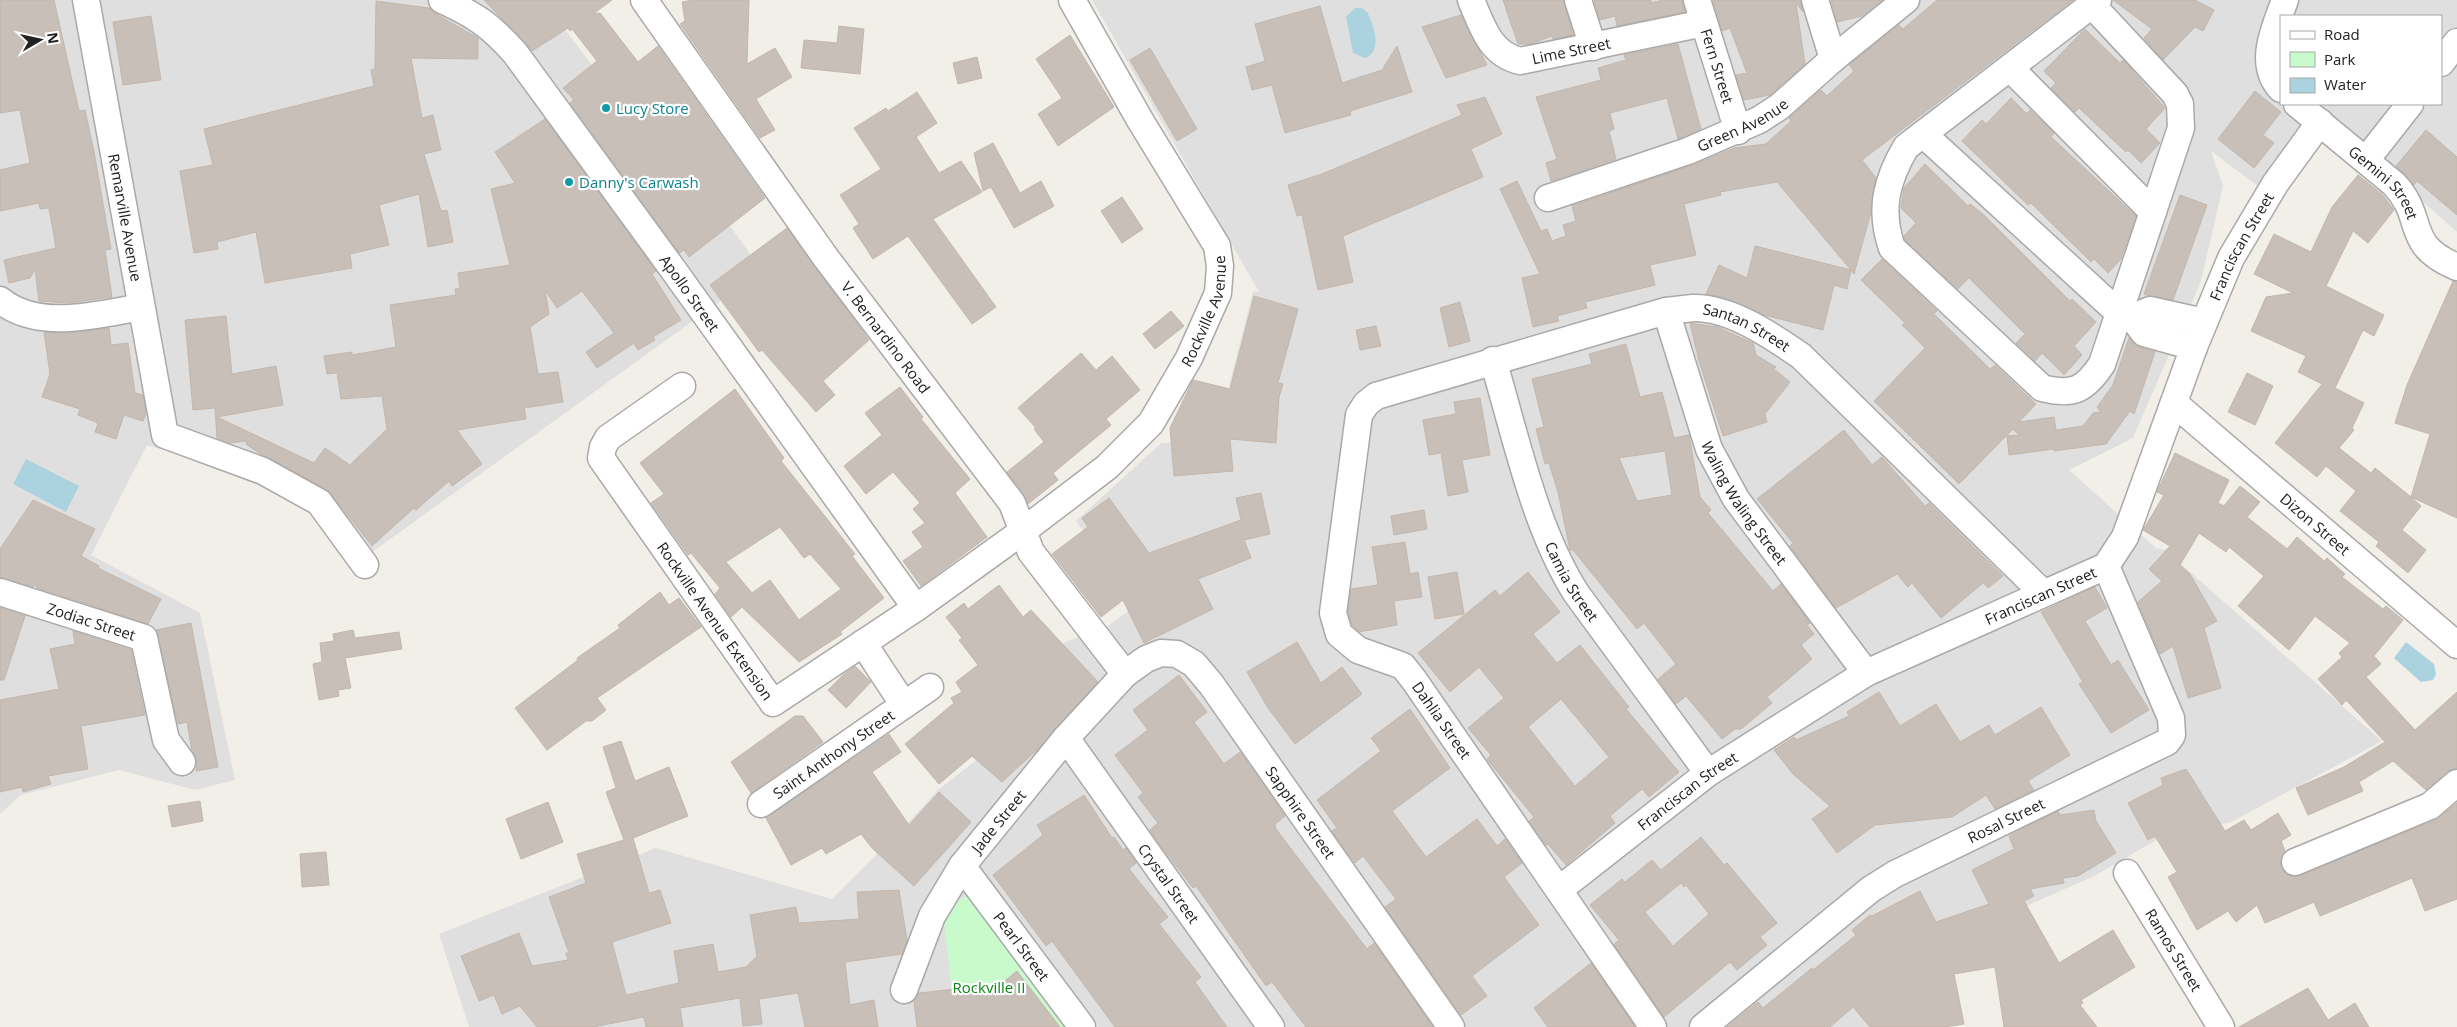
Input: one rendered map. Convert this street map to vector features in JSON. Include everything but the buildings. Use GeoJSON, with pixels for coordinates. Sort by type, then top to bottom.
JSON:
{"type":"FeatureCollection","features":[{"type":"Feature","properties":{"kind":"street","name":"Remarville Avenue"},"geometry":{"type":"LineString","coordinates":[[86,0],[165,435],[263,471],[319,502],[365,565]]}},
{"type":"Feature","properties":{"kind":"street","name":"Apollo Street"},"geometry":{"type":"LineString","coordinates":[[442,0],[476,16],[497,33],[515,53],[916,608]]}},
{"type":"Feature","properties":{"kind":"street","name":"V. Bernardino Road"},"geometry":{"type":"LineString","coordinates":[[644,0],[826,258],[1012,503],[1031,552],[1125,674]]}},
{"type":"Feature","properties":{"kind":"street","name":"Rockville Avenue"},"geometry":{"type":"LineString","coordinates":[[1023,531],[1107,467],[1151,423],[1189,358],[1218,293],[1220,266],[1217,246],[1072,0]]}},
{"type":"Feature","properties":{"kind":"street","name":"Lime Street"},"geometry":{"type":"LineString","coordinates":[[1471,0],[1488,38],[1498,52],[1507,58],[1520,61],[1593,48],[1701,11]]}},
{"type":"Feature","properties":{"kind":"street"},"geometry":{"type":"LineString","coordinates":[[1578,0],[1593,48]]}},
{"type":"Feature","properties":{"kind":"street"},"geometry":{"type":"LineString","coordinates":[[1814,0],[1833,59]]}},
{"type":"Feature","properties":{"kind":"street","name":"Green Avenue"},"geometry":{"type":"LineString","coordinates":[[1548,198],[1688,151],[1738,131],[1779,107],[1833,59],[1906,0]]}},
{"type":"Feature","properties":{"kind":"street"},"geometry":{"type":"LineString","coordinates":[[2276,81],[2269,54],[2272,38],[2285,0]]}},
{"type":"Feature","properties":{"kind":"street"},"geometry":{"type":"LineString","coordinates":[[2095,3],[2175,94],[2180,104],[2181,128],[2153,212],[2126,316],[2102,364],[2090,382],[2074,391],[2058,392],[2042,388],[1892,248],[1886,229],[1886,196],[1895,166],[1906,147],[2095,3]]}},
{"type":"Feature","properties":{"kind":"street","name":"Fern Street"},"geometry":{"type":"LineString","coordinates":[[1701,11],[1738,131]]}},
{"type":"Feature","properties":{"kind":"street"},"geometry":{"type":"LineString","coordinates":[[2442,63],[2457,42]]}},
{"type":"Feature","properties":{"kind":"street"},"geometry":{"type":"LineString","coordinates":[[2010,68],[2153,212]]}},
{"type":"Feature","properties":{"kind":"street","name":"Gemini Street"},"geometry":{"type":"LineString","coordinates":[[2298,105],[2366,160],[2402,193],[2425,248],[2441,260],[2457,267]]}},
{"type":"Feature","properties":{"kind":"street"},"geometry":{"type":"LineString","coordinates":[[2366,160],[2409,105]]}},
{"type":"Feature","properties":{"kind":"street","name":"Franciscan Street"},"geometry":{"type":"LineString","coordinates":[[1560,889],[1708,772],[1866,673],[2106,566],[2125,537],[2194,347],[2231,258],[2252,220],[2320,122]]}},
{"type":"Feature","properties":{"kind":"street"},"geometry":{"type":"LineString","coordinates":[[1923,134],[2144,333],[2194,347]]}},
{"type":"Feature","properties":{"kind":"street"},"geometry":{"type":"LineString","coordinates":[[0,300],[11,308],[43,318],[97,315],[142,307]]}},
{"type":"Feature","properties":{"kind":"street","name":"Santan Street"},"geometry":{"type":"LineString","coordinates":[[1366,404],[1376,396],[1493,360],[1666,312],[1695,308],[1726,315],[1760,328],[1801,356],[2044,593]]}},
{"type":"Feature","properties":{"kind":"street"},"geometry":{"type":"LineString","coordinates":[[2126,316],[2150,310],[2204,322]]}},
{"type":"Feature","properties":{"kind":"street","name":"Waling Waling Street"},"geometry":{"type":"LineString","coordinates":[[1666,312],[1709,449],[1722,475],[1736,499],[1866,673]]}},
{"type":"Feature","properties":{"kind":"street","name":"Camia Street"},"geometry":{"type":"LineString","coordinates":[[1493,360],[1546,538],[1559,568],[1708,772]]}},
{"type":"Feature","properties":{"kind":"street","name":"Rockville Avenue Extension"},"geometry":{"type":"LineString","coordinates":[[682,386],[608,438],[601,458],[773,703],[916,608],[1023,531]]}},
{"type":"Feature","properties":{"kind":"street","name":"Dizon Street"},"geometry":{"type":"LineString","coordinates":[[2174,403],[2457,645]]}},
{"type":"Feature","properties":{"kind":"street","name":"Dahlia Street"},"geometry":{"type":"LineString","coordinates":[[1366,404],[1359,415],[1334,614],[1339,634],[1358,650],[1402,666],[1560,889],[1653,1027]]}},
{"type":"Feature","properties":{"kind":"street","name":"Rosal Street"},"geometry":{"type":"LineString","coordinates":[[1703,1027],[1871,889],[1895,874],[2167,742],[2172,735],[2171,718],[2106,566]]}},
{"type":"Feature","properties":{"kind":"street","name":"Zodiac Street"},"geometry":{"type":"LineString","coordinates":[[0,592],[144,638],[166,740],[182,762]]}},
{"type":"Feature","properties":{"kind":"street","name":"Saint Anthony Street"},"geometry":{"type":"LineString","coordinates":[[863,643],[904,705]]}},
{"type":"Feature","properties":{"kind":"street","name":"Sapphire Street"},"geometry":{"type":"LineString","coordinates":[[1125,674],[1146,659],[1162,653],[1177,654],[1194,664],[1211,684],[1451,1027]]}},
{"type":"Feature","properties":{"kind":"street","name":"Jade Street"},"geometry":{"type":"LineString","coordinates":[[904,990],[932,916],[962,866],[1066,738],[1125,674]]}},
{"type":"Feature","properties":{"kind":"street","name":"Saint Anthony Street"},"geometry":{"type":"LineString","coordinates":[[761,804],[930,687]]}},
{"type":"Feature","properties":{"kind":"street","name":"Crystal Street"},"geometry":{"type":"LineString","coordinates":[[1066,738],[1271,1027]]}},
{"type":"Feature","properties":{"kind":"street"},"geometry":{"type":"LineString","coordinates":[[2295,862],[2430,806],[2457,783]]}},
{"type":"Feature","properties":{"kind":"street","name":"Pearl Street"},"geometry":{"type":"LineString","coordinates":[[962,866],[1082,1027]]}},
{"type":"Feature","properties":{"kind":"street","name":"Ramos Street"},"geometry":{"type":"LineString","coordinates":[[2127,873],[2221,1027]]}},
{"type":"Feature","properties":{"kind":"shaded area"},"geometry":{"type":"Polygon","coordinates":[[[0,0],[535,0],[551,11],[646,136],[726,220],[762,271],[357,563],[314,508],[258,479],[147,445],[91,555],[200,613],[235,780],[195,790],[119,770],[21,795],[0,814],[0,0]]]}},
{"type":"Feature","properties":{"kind":"shaded area"},"geometry":{"type":"Polygon","coordinates":[[[1092,0],[2457,0],[2457,232],[2317,107],[2259,187],[2211,151],[2223,186],[2201,281],[2133,438],[2069,470],[2156,548],[2165,550],[2382,741],[2231,822],[2193,830],[2188,822],[2094,876],[2033,903],[1981,932],[1906,1027],[469,1027],[439,934],[656,848],[832,899],[938,790],[974,762],[1025,699],[1020,683],[1065,642],[1105,628],[1137,605],[1076,521],[1161,443],[1234,440],[1241,391],[1229,386],[1253,291],[1259,292],[1092,0]]]}},
{"type":"Feature","properties":{"kind":"green space","name":"Rockville II"},"geometry":{"type":"Polygon","coordinates":[[[966,895],[1065,1027],[956,1027],[943,914],[966,895]]]}},
{"type":"Feature","properties":{"kind":"water"},"geometry":{"type":"Polygon","coordinates":[[[1355,8],[1362,8],[1367,12],[1374,31],[1374,50],[1371,55],[1365,58],[1353,53],[1346,17],[1355,8]]]}},
{"type":"Feature","properties":{"kind":"water"},"geometry":{"type":"Polygon","coordinates":[[[26,459],[79,486],[66,512],[13,484],[26,459]]]}},
{"type":"Feature","properties":{"kind":"water"},"geometry":{"type":"Polygon","coordinates":[[[2406,642],[2434,664],[2436,674],[2433,680],[2421,682],[2394,658],[2406,642]]]}},
{"type":"Feature","properties":{"kind":"place","name":"Lucy Store"},"geometry":{"type":"Point","coordinates":[606,108]}},
{"type":"Feature","properties":{"kind":"place","name":"Danny's Carwash"},"geometry":{"type":"Point","coordinates":[569,182]}}]}
